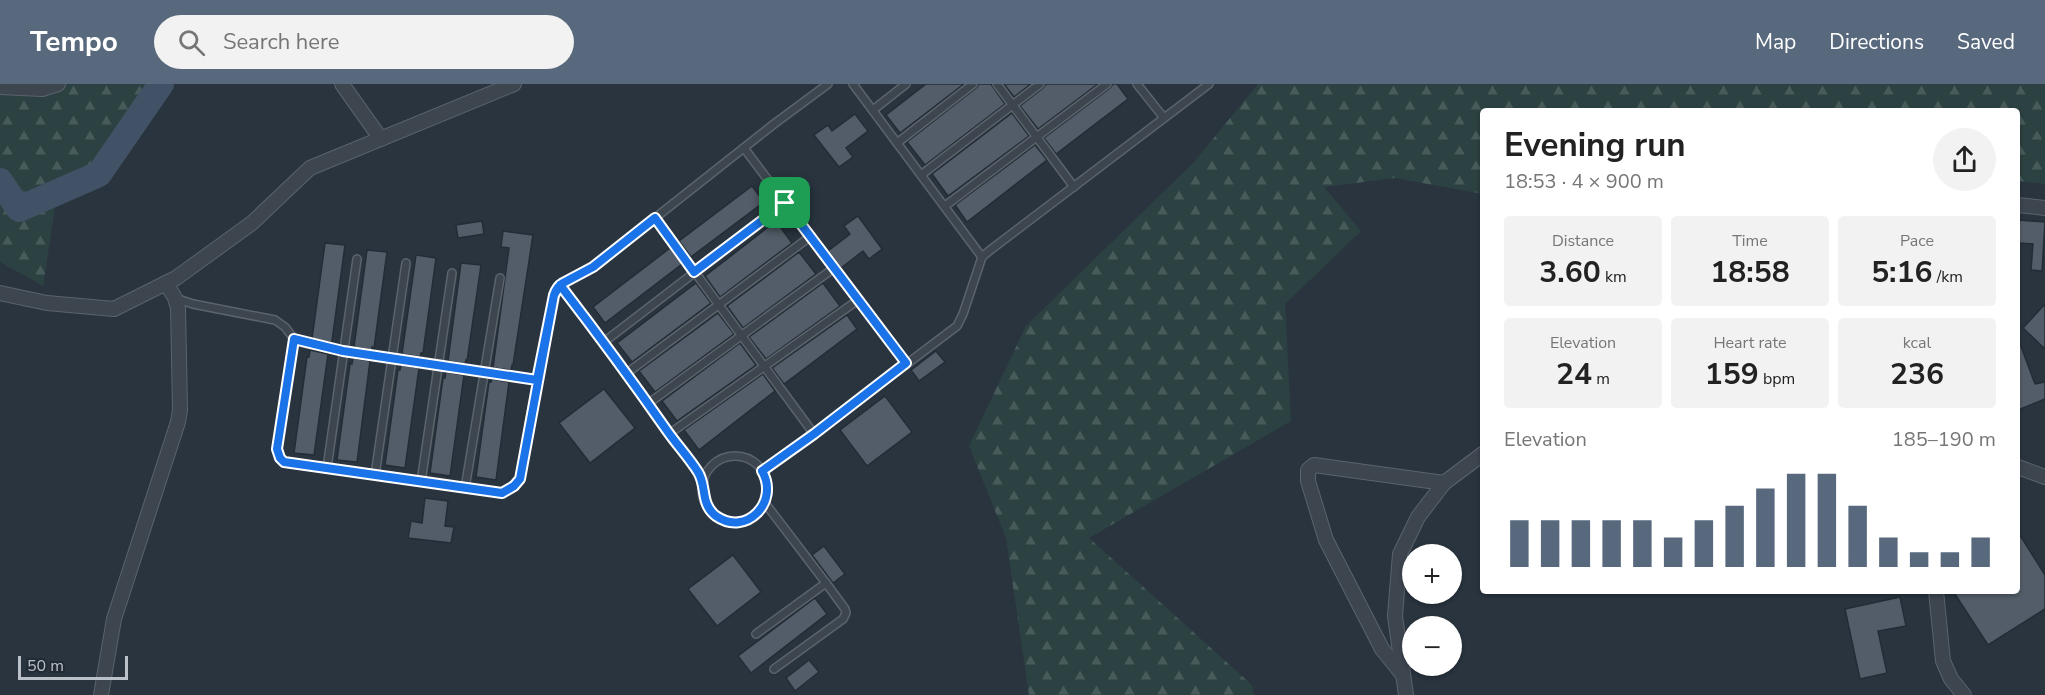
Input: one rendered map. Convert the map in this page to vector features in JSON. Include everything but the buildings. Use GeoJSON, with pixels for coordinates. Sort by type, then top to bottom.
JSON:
{"type":"FeatureCollection","features":[{"type":"Feature","properties":{"kind":"street"},"geometry":{"type":"LineString","coordinates":[[0,87],[42,89],[58,84]]}},
{"type":"Feature","properties":{"kind":"street"},"geometry":{"type":"LineString","coordinates":[[342,84],[381,139]]}},
{"type":"Feature","properties":{"kind":"street"},"geometry":{"type":"LineString","coordinates":[[0,293],[47,303],[114,309],[166,283],[252,223],[310,168],[514,84]]}},
{"type":"Feature","properties":{"kind":"street"},"geometry":{"type":"LineString","coordinates":[[2020,205],[2045,208]]}},
{"type":"Feature","properties":{"kind":"street"},"geometry":{"type":"LineString","coordinates":[[101,695],[114,619],[178,422],[181,374],[178,308],[166,283]]}},
{"type":"Feature","properties":{"kind":"street"},"geometry":{"type":"LineString","coordinates":[[1402,668],[1395,616],[1400,554],[1418,517],[1444,483],[1480,456]]}},
{"type":"Feature","properties":{"kind":"street"},"geometry":{"type":"LineString","coordinates":[[1402,674],[1382,650],[1326,540],[1308,481],[1308,470],[1314,465],[1444,483]]}},
{"type":"Feature","properties":{"kind":"street"},"geometry":{"type":"LineString","coordinates":[[2020,467],[2045,477]]}},
{"type":"Feature","properties":{"kind":"street"},"geometry":{"type":"LineString","coordinates":[[1936,594],[1943,661],[1951,679],[1964,695]]}},
{"type":"Feature","properties":{"kind":"street"},"geometry":{"type":"LineString","coordinates":[[1403,676],[1406,695]]}},
{"type":"Feature","properties":{"kind":"lane"},"geometry":{"type":"LineString","coordinates":[[294,339],[277,449],[284,462],[502,493],[514,486],[520,479],[554,295],[560,285],[593,267],[828,84]]}},
{"type":"Feature","properties":{"kind":"lane"},"geometry":{"type":"LineString","coordinates":[[854,84],[982,257]]}},
{"type":"Feature","properties":{"kind":"lane"},"geometry":{"type":"LineString","coordinates":[[873,110],[906,84]]}},
{"type":"Feature","properties":{"kind":"lane"},"geometry":{"type":"LineString","coordinates":[[897,143],[973,84]]}},
{"type":"Feature","properties":{"kind":"lane"},"geometry":{"type":"LineString","coordinates":[[997,84],[1074,187]]}},
{"type":"Feature","properties":{"kind":"lane"},"geometry":{"type":"LineString","coordinates":[[921,175],[1040,84]]}},
{"type":"Feature","properties":{"kind":"lane"},"geometry":{"type":"LineString","coordinates":[[945,206],[1107,84]]}},
{"type":"Feature","properties":{"kind":"lane"},"geometry":{"type":"LineString","coordinates":[[1137,84],[1164,118]]}},
{"type":"Feature","properties":{"kind":"lane"},"geometry":{"type":"LineString","coordinates":[[762,471],[957,326],[982,257],[1209,84]]}},
{"type":"Feature","properties":{"kind":"lane"},"geometry":{"type":"LineString","coordinates":[[744,148],[906,363]]}},
{"type":"Feature","properties":{"kind":"lane"},"geometry":{"type":"LineString","coordinates":[[604,342],[785,203]]}},
{"type":"Feature","properties":{"kind":"lane"},"geometry":{"type":"LineString","coordinates":[[655,218],[814,434]]}},
{"type":"Feature","properties":{"kind":"lane"},"geometry":{"type":"LineString","coordinates":[[627,373],[811,236]]}},
{"type":"Feature","properties":{"kind":"lane"},"geometry":{"type":"LineString","coordinates":[[327,468],[357,259]]}},
{"type":"Feature","properties":{"kind":"lane"},"geometry":{"type":"LineString","coordinates":[[375,475],[406,262]]}},
{"type":"Feature","properties":{"kind":"lane"},"geometry":{"type":"LineString","coordinates":[[649,403],[834,268]]}},
{"type":"Feature","properties":{"kind":"lane"},"geometry":{"type":"LineString","coordinates":[[421,482],[452,273]]}},
{"type":"Feature","properties":{"kind":"lane"},"geometry":{"type":"LineString","coordinates":[[465,488],[500,278]]}},
{"type":"Feature","properties":{"kind":"lane"},"geometry":{"type":"LineString","coordinates":[[560,285],[627,373],[704,481]]}},
{"type":"Feature","properties":{"kind":"lane"},"geometry":{"type":"LineString","coordinates":[[175,298],[275,320],[285,327],[294,339],[343,351],[537,380]]}},
{"type":"Feature","properties":{"kind":"lane"},"geometry":{"type":"LineString","coordinates":[[669,434],[858,300]]}},
{"type":"Feature","properties":{"kind":"lane"},"geometry":{"type":"LineString","coordinates":[[744,458],[757,465],[762,471],[767,483],[765,503],[749,519],[727,521],[709,509],[703,495],[704,481],[711,468],[723,459],[744,458]]}},
{"type":"Feature","properties":{"kind":"lane"},"geometry":{"type":"LineString","coordinates":[[765,503],[846,613],[843,619],[774,669]]}},
{"type":"Feature","properties":{"kind":"lane"},"geometry":{"type":"LineString","coordinates":[[756,634],[826,583]]}},
{"type":"Feature","properties":{"kind":"green space"},"geometry":{"type":"Polygon","coordinates":[[[29,84],[161,84],[99,174],[55,207],[43,286],[0,262],[0,90],[29,84]]]}},
{"type":"Feature","properties":{"kind":"green space"},"geometry":{"type":"Polygon","coordinates":[[[1258,84],[2045,84],[2045,184],[2020,181],[2020,108],[1480,108],[1480,193],[1395,178],[1324,187],[1361,231],[1285,304],[1291,421],[1089,538],[1252,685],[1254,695],[1029,695],[1006,538],[969,446],[1026,326],[1194,162],[1258,84]]]}},
{"type":"Feature","properties":{"kind":"waterway"},"geometry":{"type":"LineString","coordinates":[[0,181],[19,209],[99,174],[161,84]]}},
{"type":"Feature","properties":{"kind":"route"},"geometry":{"type":"LineString","coordinates":[[785,203],[694,272],[655,218],[593,267],[560,285],[554,295],[537,380],[343,351],[294,339],[277,449],[280,458],[284,462],[502,493],[514,486],[520,479],[554,295],[556,289],[560,285],[627,373],[704,481],[703,495],[709,509],[727,521],[749,519],[761,509],[767,496],[767,483],[762,471],[906,363],[785,203]]}}]}
